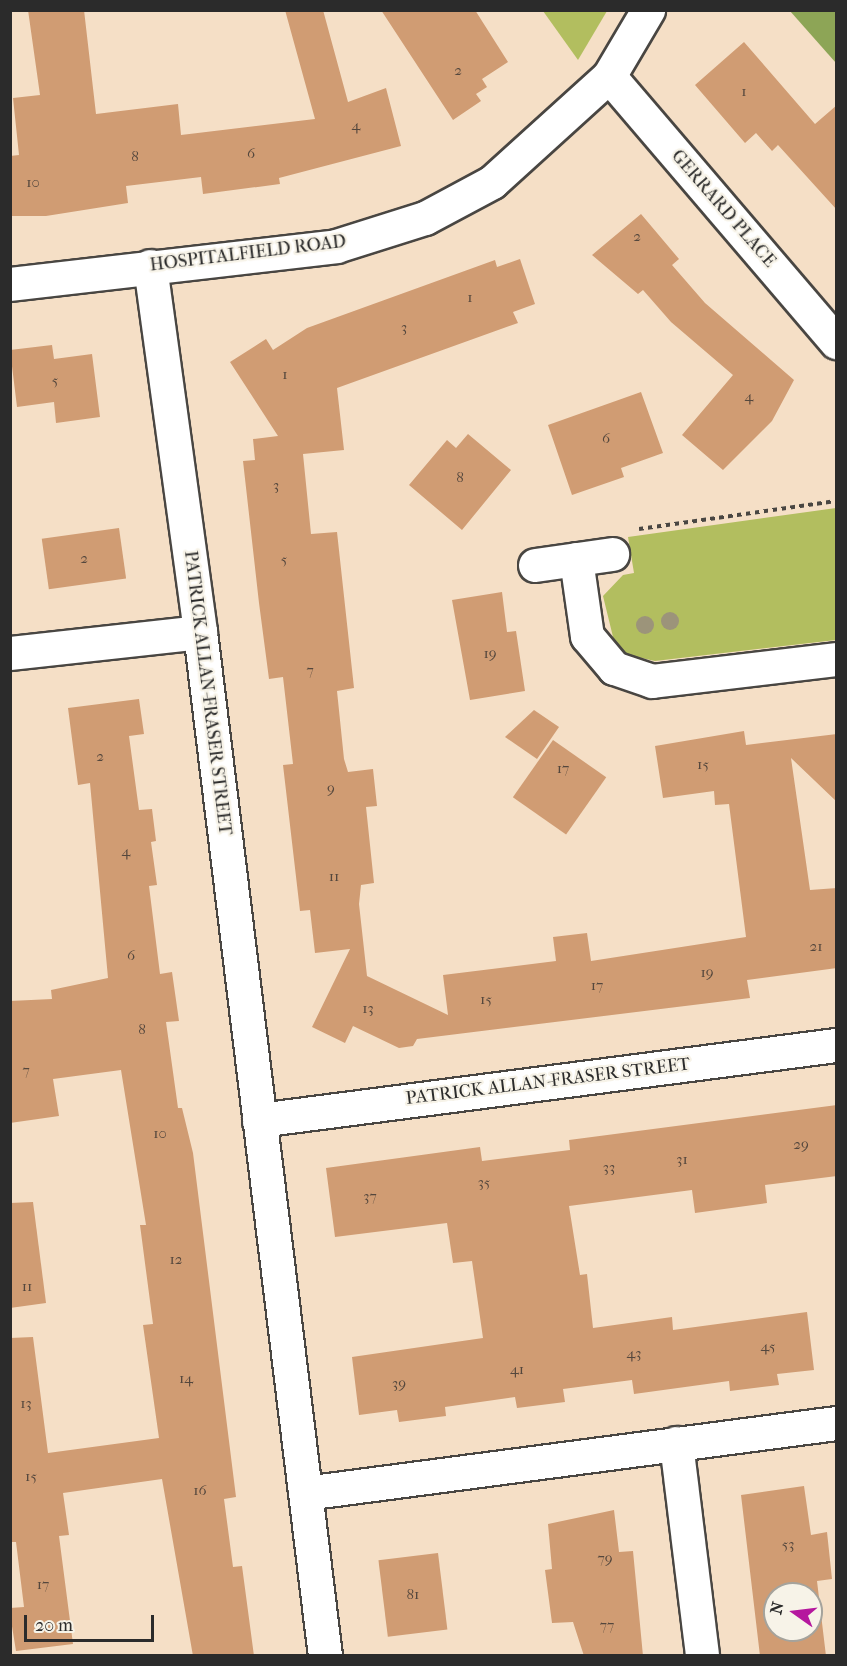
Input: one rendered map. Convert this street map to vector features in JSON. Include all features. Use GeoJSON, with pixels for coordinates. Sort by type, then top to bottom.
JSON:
{"type":"FeatureCollection","features":[{"type":"Feature","properties":{"kind":"street","name":"HOSPITALFIELD ROAD"},"geometry":{"type":"LineString","coordinates":[[10,284],[336,246],[425,218],[492,182],[609,76],[648,10]]}},
{"type":"Feature","properties":{"kind":"street","name":"GERRARD PLACE"},"geometry":{"type":"LineString","coordinates":[[609,76],[837,342]]}},
{"type":"Feature","properties":{"kind":"street","name":"PATRICK ALLAN-FRASER STREET"},"geometry":{"type":"LineString","coordinates":[[150,266],[200,632],[325,1656]]}},
{"type":"Feature","properties":{"kind":"street"},"geometry":{"type":"LineString","coordinates":[[535,565],[612,554]]}},
{"type":"Feature","properties":{"kind":"street"},"geometry":{"type":"LineString","coordinates":[[576,559],[587,636],[614,668],[652,681],[837,659]]}},
{"type":"Feature","properties":{"kind":"street"},"geometry":{"type":"LineString","coordinates":[[10,653],[200,632]]}},
{"type":"Feature","properties":{"kind":"street","name":"PATRICK ALLAN-FRASER STREET"},"geometry":{"type":"LineString","coordinates":[[259,1120],[837,1045]]}},
{"type":"Feature","properties":{"kind":"street"},"geometry":{"type":"LineString","coordinates":[[305,1493],[837,1423]]}},
{"type":"Feature","properties":{"kind":"street"},"geometry":{"type":"LineString","coordinates":[[676,1443],[702,1656]]}},
{"type":"Feature","properties":{"kind":"path"},"geometry":{"type":"LineString","coordinates":[[612,554],[642,526],[837,501]]}},
{"type":"Feature","properties":{"kind":"green space"},"geometry":{"type":"Polygon","coordinates":[[[543,11],[607,11],[578,60],[543,11]]]}},
{"type":"Feature","properties":{"kind":"green space"},"geometry":{"type":"Polygon","coordinates":[[[790,11],[836,11],[836,63],[790,11]]]}},
{"type":"Feature","properties":{"kind":"green space"},"geometry":{"type":"Polygon","coordinates":[[[836,508],[836,640],[655,661],[628,655],[614,641],[603,596],[623,575],[634,573],[628,537],[836,508]]]}},
{"type":"Feature","properties":{"kind":"building"},"geometry":{"type":"Polygon","coordinates":[[[28,10],[84,10],[96,114],[178,104],[181,135],[315,119],[285,10],[323,10],[348,102],[386,88],[401,146],[279,178],[280,184],[203,194],[201,177],[126,186],[128,203],[46,216],[10,216],[10,156],[19,155],[13,98],[40,95],[28,10]]]}},
{"type":"Feature","properties":{"kind":"building"},"geometry":{"type":"Polygon","coordinates":[[[381,10],[475,10],[508,62],[482,79],[487,87],[476,94],[481,101],[453,120],[381,10]]]}},
{"type":"Feature","properties":{"kind":"building"},"geometry":{"type":"Polygon","coordinates":[[[744,42],[815,124],[837,105],[837,210],[778,145],[772,151],[756,133],[745,143],[695,85],[744,42]]]}},
{"type":"Feature","properties":{"kind":"building"},"geometry":{"type":"Polygon","coordinates":[[[641,214],[679,259],[672,265],[705,303],[794,380],[772,421],[723,470],[682,435],[733,375],[671,322],[643,290],[638,294],[592,255],[641,214]]]}},
{"type":"Feature","properties":{"kind":"building"},"geometry":{"type":"Polygon","coordinates":[[[520,259],[535,304],[513,312],[518,323],[337,388],[344,450],[303,454],[311,534],[337,532],[354,688],[337,691],[344,759],[348,772],[373,769],[377,806],[366,807],[374,883],[361,885],[359,904],[367,976],[448,1015],[443,975],[556,961],[553,937],[587,933],[591,961],[746,937],[729,804],[715,805],[714,791],[663,798],[655,746],[744,731],[746,745],[837,734],[837,802],[791,758],[810,890],[837,888],[837,968],[747,980],[750,998],[417,1039],[413,1046],[399,1048],[353,1026],[345,1043],[312,1027],[350,949],[315,953],[310,910],[300,911],[283,765],[293,764],[283,677],[269,679],[243,461],[255,460],[253,439],[278,436],[230,362],[266,339],[273,350],[307,328],[495,260],[497,267],[520,259]]]}},
{"type":"Feature","properties":{"kind":"building"},"geometry":{"type":"Polygon","coordinates":[[[52,345],[54,359],[92,354],[100,417],[56,423],[54,402],[17,407],[10,350],[52,345]]]}},
{"type":"Feature","properties":{"kind":"building"},"geometry":{"type":"Polygon","coordinates":[[[641,392],[663,453],[621,468],[624,477],[572,495],[548,425],[641,392]]]}},
{"type":"Feature","properties":{"kind":"building"},"geometry":{"type":"Polygon","coordinates":[[[468,434],[511,470],[462,530],[409,485],[447,440],[456,448],[468,434]]]}},
{"type":"Feature","properties":{"kind":"building"},"geometry":{"type":"Polygon","coordinates":[[[119,528],[126,579],[49,589],[42,539],[119,528]]]}},
{"type":"Feature","properties":{"kind":"building"},"geometry":{"type":"Polygon","coordinates":[[[502,592],[507,632],[516,631],[525,691],[470,700],[452,600],[502,592]]]}},
{"type":"Feature","properties":{"kind":"building"},"geometry":{"type":"Polygon","coordinates":[[[139,699],[144,734],[129,736],[139,810],[152,809],[156,841],[151,842],[157,885],[149,886],[160,974],[172,972],[179,1021],[166,1022],[178,1108],[182,1108],[193,1153],[236,1497],[224,1499],[233,1567],[242,1566],[254,1656],[193,1656],[162,1479],[63,1493],[69,1535],[59,1536],[73,1644],[16,1651],[10,1614],[10,1608],[24,1607],[16,1542],[10,1542],[10,1338],[33,1337],[48,1453],[159,1438],[143,1325],[153,1324],[140,1225],[146,1225],[121,1070],[53,1079],[59,1116],[10,1123],[10,1001],[52,999],[51,990],[108,978],[90,783],[78,785],[68,708],[139,699]]]}},
{"type":"Feature","properties":{"kind":"building"},"geometry":{"type":"Polygon","coordinates":[[[534,710],[559,727],[537,759],[505,737],[534,710]]]}},
{"type":"Feature","properties":{"kind":"building"},"geometry":{"type":"Polygon","coordinates":[[[553,740],[606,777],[566,835],[513,797],[553,740]]]}},
{"type":"Feature","properties":{"kind":"building"},"geometry":{"type":"Polygon","coordinates":[[[837,1105],[837,1176],[765,1185],[767,1203],[695,1213],[692,1190],[569,1206],[580,1275],[587,1274],[593,1328],[672,1317],[673,1330],[807,1312],[814,1370],[777,1374],[779,1385],[730,1391],[729,1381],[634,1394],[632,1380],[563,1389],[565,1402],[517,1408],[515,1397],[445,1407],[446,1416],[399,1422],[397,1410],[359,1415],[352,1357],[483,1338],[472,1261],[453,1263],[447,1223],[335,1237],[326,1168],[480,1147],[482,1161],[570,1150],[569,1140],[837,1105]]]}},
{"type":"Feature","properties":{"kind":"building"},"geometry":{"type":"Polygon","coordinates":[[[33,1202],[46,1303],[10,1308],[10,1203],[33,1202]]]}},
{"type":"Feature","properties":{"kind":"building"},"geometry":{"type":"Polygon","coordinates":[[[804,1486],[811,1535],[827,1532],[832,1579],[817,1582],[763,1582],[763,1642],[823,1642],[823,1631],[826,1656],[760,1656],[741,1495],[804,1486]]]}},
{"type":"Feature","properties":{"kind":"building"},"geometry":{"type":"Polygon","coordinates":[[[614,1510],[619,1552],[633,1551],[643,1656],[584,1656],[573,1622],[552,1623],[545,1570],[552,1569],[548,1524],[614,1510]]]}},
{"type":"Feature","properties":{"kind":"building"},"geometry":{"type":"Polygon","coordinates":[[[438,1553],[447,1629],[388,1637],[378,1560],[438,1553]]]}}]}
